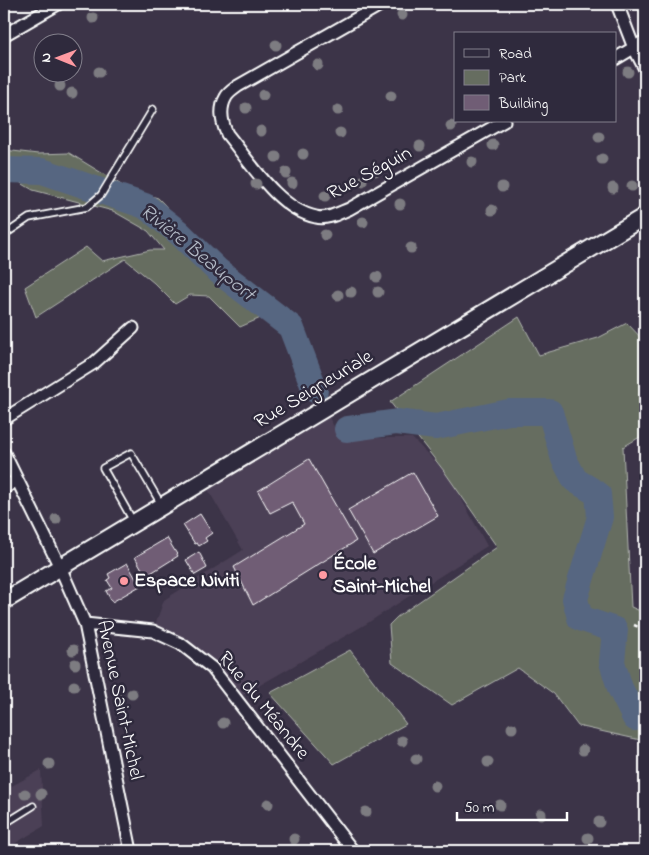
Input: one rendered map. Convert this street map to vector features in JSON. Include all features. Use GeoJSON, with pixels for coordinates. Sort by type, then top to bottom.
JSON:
{"type":"FeatureCollection","features":[{"type":"Feature","properties":{"kind":"street"},"geometry":{"type":"LineString","coordinates":[[4,36],[58,4]]}},
{"type":"Feature","properties":{"kind":"street","name":"Rue Séguin"},"geometry":{"type":"LineString","coordinates":[[382,4],[238,86],[226,96],[222,108],[222,123],[228,134],[278,198],[302,212],[317,218],[331,216],[349,209],[502,122]]}},
{"type":"Feature","properties":{"kind":"street"},"geometry":{"type":"LineString","coordinates":[[617,4],[634,48],[645,70]]}},
{"type":"Feature","properties":{"kind":"street"},"geometry":{"type":"LineString","coordinates":[[616,58],[645,41]]}},
{"type":"Feature","properties":{"kind":"street","name":"Rue Seigneuriale"},"geometry":{"type":"LineString","coordinates":[[4,600],[645,216]]}},
{"type":"Feature","properties":{"kind":"street"},"geometry":{"type":"LineString","coordinates":[[4,419],[94,363],[133,328]]}},
{"type":"Feature","properties":{"kind":"street","name":"Avenue Saint-Michel"},"geometry":{"type":"LineString","coordinates":[[4,453],[60,566],[85,624],[131,851]]}},
{"type":"Feature","properties":{"kind":"street"},"geometry":{"type":"LineString","coordinates":[[4,488],[17,480]]}},
{"type":"Feature","properties":{"kind":"street","name":"Rue du Méandre"},"geometry":{"type":"LineString","coordinates":[[85,624],[152,631],[181,644],[212,668],[353,851]]}},
{"type":"Feature","properties":{"kind":"lane"},"geometry":{"type":"LineString","coordinates":[[4,235],[29,218],[87,207],[101,194],[153,109]]}},
{"type":"Feature","properties":{"kind":"lane"},"geometry":{"type":"LineString","coordinates":[[134,522],[104,468],[131,453],[162,506]]}},
{"type":"Feature","properties":{"kind":"lane"},"geometry":{"type":"LineString","coordinates":[[4,822],[32,806]]}},
{"type":"Feature","properties":{"kind":"path"},"geometry":{"type":"LineString","coordinates":[[634,625],[645,630]]}},
{"type":"Feature","properties":{"kind":"shaded area","name":"École Saint-Michel"},"geometry":{"type":"Polygon","coordinates":[[[324,408],[340,438],[412,438],[449,476],[487,546],[366,624],[236,699],[212,668],[153,631],[164,600],[243,550],[203,481],[324,408]]]}},
{"type":"Feature","properties":{"kind":"shaded area"},"geometry":{"type":"Polygon","coordinates":[[[4,766],[10,787],[41,770],[44,826],[4,850],[4,766]]]}},
{"type":"Feature","properties":{"kind":"green space"},"geometry":{"type":"Polygon","coordinates":[[[4,150],[38,154],[69,153],[128,189],[158,198],[195,236],[271,302],[263,317],[240,327],[209,296],[190,295],[175,304],[154,283],[125,259],[36,317],[25,287],[86,247],[102,261],[150,250],[164,250],[148,231],[113,211],[33,190],[4,175],[4,150]]]}},
{"type":"Feature","properties":{"kind":"green space"},"geometry":{"type":"Polygon","coordinates":[[[519,317],[539,355],[598,338],[627,323],[645,342],[645,434],[623,447],[631,607],[645,613],[645,741],[578,726],[554,694],[518,668],[452,705],[392,663],[389,625],[397,617],[497,547],[444,471],[390,402],[519,317]]]}},
{"type":"Feature","properties":{"kind":"green space"},"geometry":{"type":"Polygon","coordinates":[[[350,650],[406,724],[334,764],[270,693],[350,650]]]}},
{"type":"Feature","properties":{"kind":"building"},"geometry":{"type":"Polygon","coordinates":[[[309,459],[356,541],[253,605],[234,567],[304,524],[292,502],[270,513],[258,491],[309,459]]]}},
{"type":"Feature","properties":{"kind":"building"},"geometry":{"type":"Polygon","coordinates":[[[413,472],[438,516],[373,554],[348,510],[413,472]]]}},
{"type":"Feature","properties":{"kind":"building"},"geometry":{"type":"Polygon","coordinates":[[[200,514],[212,533],[205,538],[207,541],[199,546],[197,543],[195,544],[183,525],[200,514]]]}},
{"type":"Feature","properties":{"kind":"building"},"geometry":{"type":"Polygon","coordinates":[[[167,538],[178,556],[146,576],[135,557],[167,538]]]}},
{"type":"Feature","properties":{"kind":"building"},"geometry":{"type":"Polygon","coordinates":[[[199,552],[207,568],[195,575],[186,560],[199,552]]]}},
{"type":"Feature","properties":{"kind":"building"},"geometry":{"type":"Polygon","coordinates":[[[127,563],[140,586],[112,602],[106,591],[112,588],[107,580],[110,578],[108,574],[127,563]]]}},
{"type":"Feature","properties":{"kind":"waterway","name":"Rivière Beauport"},"geometry":{"type":"LineString","coordinates":[[4,170],[42,171],[145,206],[178,232],[217,270],[291,327],[315,390]]}},
{"type":"Feature","properties":{"kind":"waterway","name":"Rivière Beauport"},"geometry":{"type":"LineString","coordinates":[[347,429],[397,422],[436,427],[509,412],[550,412],[564,459],[575,480],[598,494],[600,517],[575,599],[580,618],[615,630],[612,662],[620,688],[635,718],[645,716]]}},
{"type":"Feature","properties":{"kind":"place","name":"École Saint-Michel"},"geometry":{"type":"Point","coordinates":[323,575]}},
{"type":"Feature","properties":{"kind":"place","name":"Espace Niviti"},"geometry":{"type":"Point","coordinates":[124,581]}}]}
